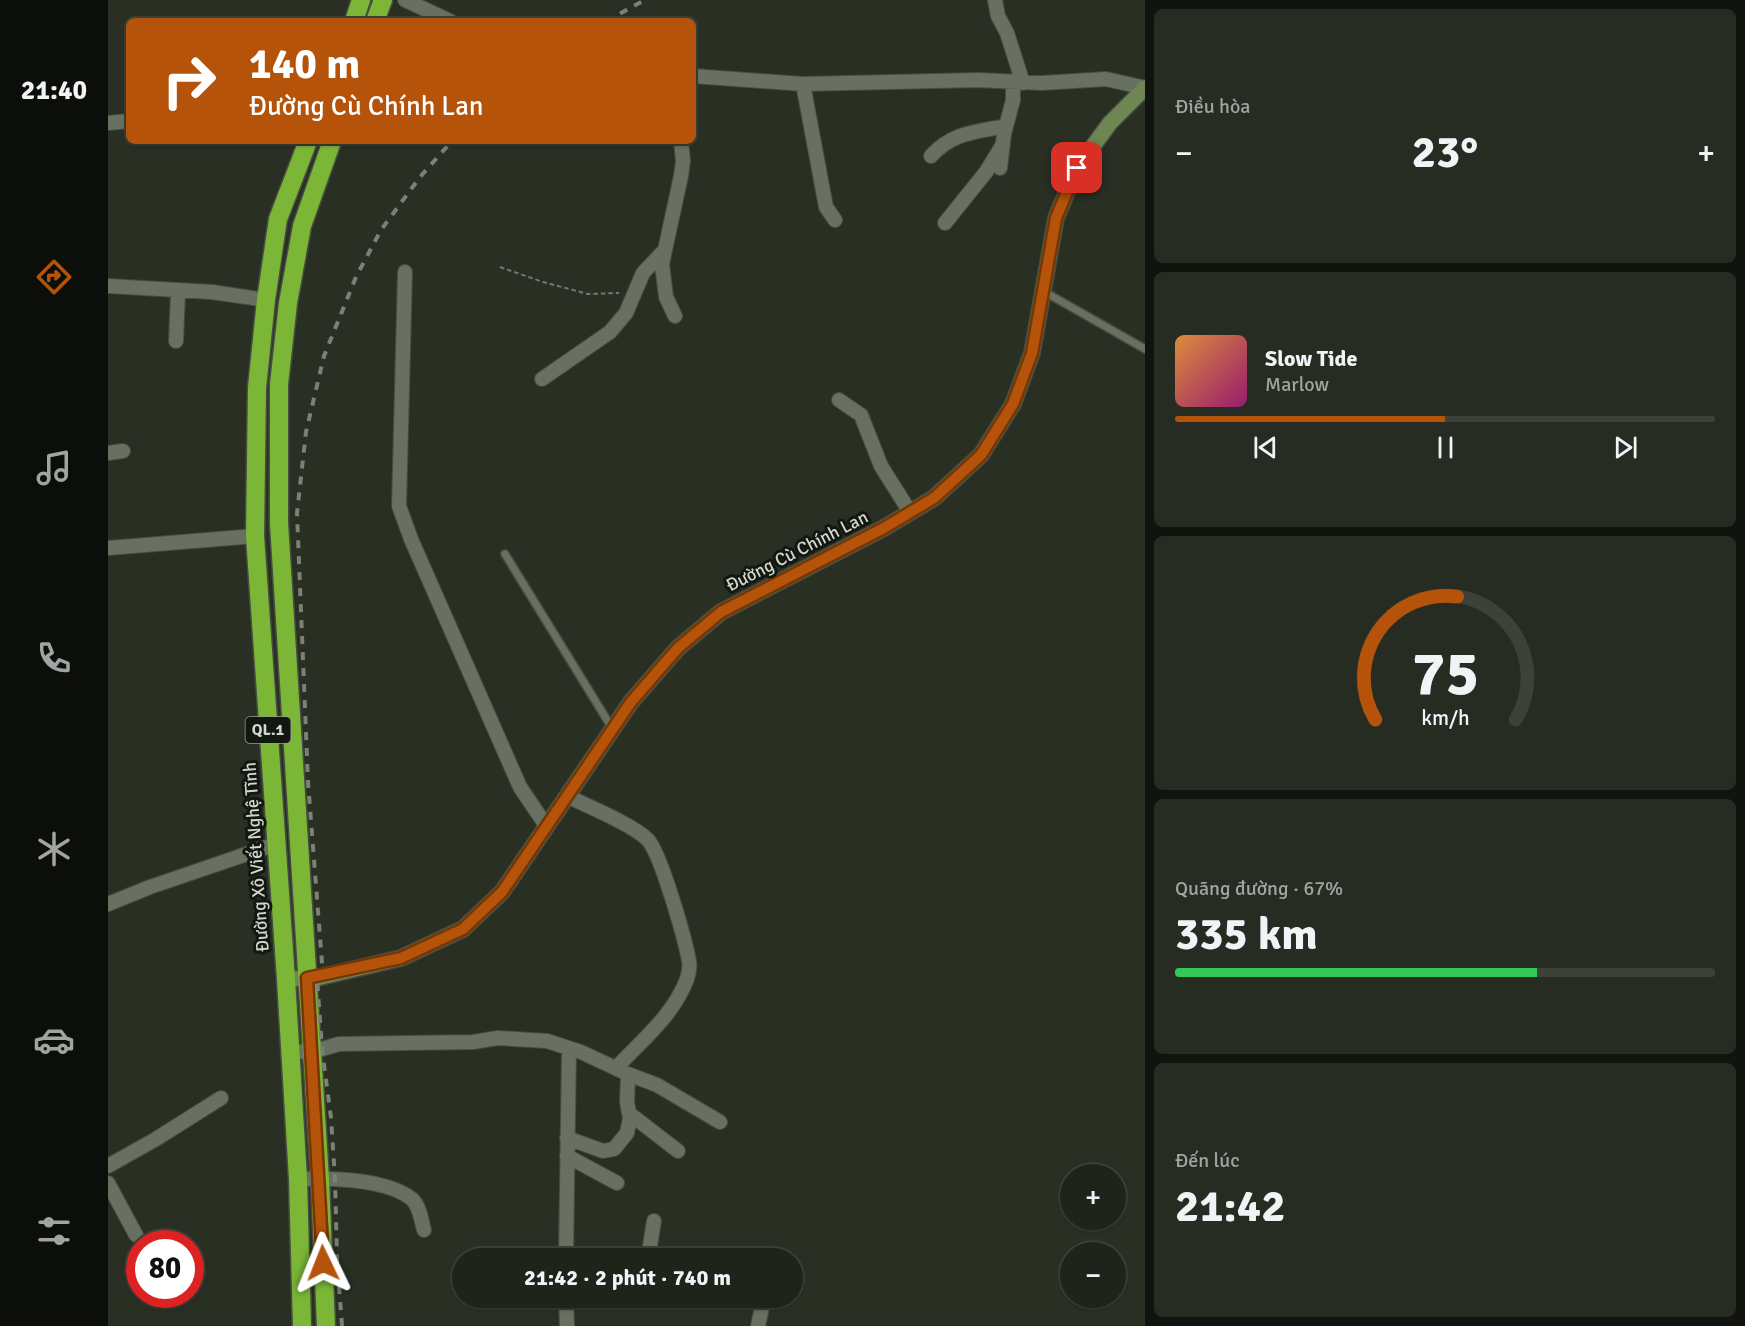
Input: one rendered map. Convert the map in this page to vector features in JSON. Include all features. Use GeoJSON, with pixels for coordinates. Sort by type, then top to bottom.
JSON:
{"type":"FeatureCollection","features":[{"type":"Feature","properties":{"kind":"highway"},"geometry":{"type":"LineString","coordinates":[[355,18],[361,0]]}},
{"type":"Feature","properties":{"kind":"highway"},"geometry":{"type":"LineString","coordinates":[[376,18],[383,0]]}},
{"type":"Feature","properties":{"kind":"highway","name":"Đường Xô Viết Nghệ Tĩnh"},"geometry":{"type":"LineString","coordinates":[[302,1326],[298,1179],[255,536],[257,388],[266,300],[278,219],[307,144]]}},
{"type":"Feature","properties":{"kind":"highway","name":"QL.1"},"geometry":{"type":"LineString","coordinates":[[326,1326],[320,1179],[279,523],[279,384],[288,303],[302,226],[331,144]]}},
{"type":"Feature","properties":{"kind":"street"},"geometry":{"type":"LineString","coordinates":[[405,0],[444,18]]}},
{"type":"Feature","properties":{"kind":"street"},"geometry":{"type":"LineString","coordinates":[[995,0],[998,16],[1007,33],[1018,83],[1006,126],[1000,168]]}},
{"type":"Feature","properties":{"kind":"street"},"geometry":{"type":"LineString","coordinates":[[696,76],[802,84],[978,80],[1018,83],[1106,79],[1145,88]]}},
{"type":"Feature","properties":{"kind":"street"},"geometry":{"type":"LineString","coordinates":[[802,84],[826,207],[835,220]]}},
{"type":"Feature","properties":{"kind":"street","name":"Đường Cù Chính Lan"},"geometry":{"type":"LineString","coordinates":[[286,979],[307,978],[401,958],[463,929],[502,892],[631,702],[678,648],[721,612],[884,528],[934,498],[981,455],[1013,404],[1032,353],[1056,218],[1077,168],[1110,123],[1145,88]]}},
{"type":"Feature","properties":{"kind":"street"},"geometry":{"type":"LineString","coordinates":[[108,123],[126,121]]}},
{"type":"Feature","properties":{"kind":"street"},"geometry":{"type":"LineString","coordinates":[[932,156],[943,143],[958,136],[1006,126]]}},
{"type":"Feature","properties":{"kind":"street"},"geometry":{"type":"LineString","coordinates":[[675,316],[666,297],[662,253],[681,176],[683,161],[681,144]]}},
{"type":"Feature","properties":{"kind":"street"},"geometry":{"type":"LineString","coordinates":[[945,223],[986,172],[1002,146]]}},
{"type":"Feature","properties":{"kind":"street"},"geometry":{"type":"LineString","coordinates":[[542,379],[610,332],[627,313],[643,273],[662,253]]}},
{"type":"Feature","properties":{"kind":"street"},"geometry":{"type":"LineString","coordinates":[[405,273],[399,506],[411,539],[520,787],[547,827]]}},
{"type":"Feature","properties":{"kind":"street"},"geometry":{"type":"LineString","coordinates":[[108,286],[178,292],[212,292],[266,300]]}},
{"type":"Feature","properties":{"kind":"street"},"geometry":{"type":"LineString","coordinates":[[176,341],[178,292]]}},
{"type":"Feature","properties":{"kind":"street"},"geometry":{"type":"LineString","coordinates":[[839,400],[861,415],[881,466],[910,512]]}},
{"type":"Feature","properties":{"kind":"street"},"geometry":{"type":"LineString","coordinates":[[108,453],[123,451]]}},
{"type":"Feature","properties":{"kind":"street"},"geometry":{"type":"LineString","coordinates":[[108,548],[255,536]]}},
{"type":"Feature","properties":{"kind":"street"},"geometry":{"type":"LineString","coordinates":[[567,796],[637,831],[648,840],[669,888],[689,962],[687,979],[677,1000],[622,1071],[630,1114],[627,1133],[614,1149],[610,1150],[595,1149],[567,1138]]}},
{"type":"Feature","properties":{"kind":"street"},"geometry":{"type":"LineString","coordinates":[[108,904],[150,887],[276,844]]}},
{"type":"Feature","properties":{"kind":"street"},"geometry":{"type":"LineString","coordinates":[[290,1053],[312,1051],[339,1044],[474,1042],[498,1038],[547,1041],[666,1089],[720,1122]]}},
{"type":"Feature","properties":{"kind":"street"},"geometry":{"type":"LineString","coordinates":[[566,1248],[569,1048]]}},
{"type":"Feature","properties":{"kind":"street"},"geometry":{"type":"LineString","coordinates":[[108,1166],[156,1139],[220,1098]]}},
{"type":"Feature","properties":{"kind":"street"},"geometry":{"type":"LineString","coordinates":[[630,1114],[678,1151]]}},
{"type":"Feature","properties":{"kind":"street"},"geometry":{"type":"LineString","coordinates":[[567,1156],[617,1183]]}},
{"type":"Feature","properties":{"kind":"street"},"geometry":{"type":"LineString","coordinates":[[298,1179],[367,1182],[394,1190],[412,1199],[416,1204],[424,1230]]}},
{"type":"Feature","properties":{"kind":"street"},"geometry":{"type":"LineString","coordinates":[[108,1183],[133,1230]]}},
{"type":"Feature","properties":{"kind":"street"},"geometry":{"type":"LineString","coordinates":[[650,1248],[654,1221]]}},
{"type":"Feature","properties":{"kind":"street"},"geometry":{"type":"LineString","coordinates":[[566,1308],[567,1326]]}},
{"type":"Feature","properties":{"kind":"street"},"geometry":{"type":"LineString","coordinates":[[758,1326],[762,1308]]}},
{"type":"Feature","properties":{"kind":"lane"},"geometry":{"type":"LineString","coordinates":[[1043,291],[1145,349]]}},
{"type":"Feature","properties":{"kind":"lane"},"geometry":{"type":"LineString","coordinates":[[505,554],[613,730]]}},
{"type":"Feature","properties":{"kind":"path"},"geometry":{"type":"LineString","coordinates":[[500,267],[588,294],[636,292]]}},
{"type":"Feature","properties":{"kind":"railway"},"geometry":{"type":"LineString","coordinates":[[612,18],[645,0]]}},
{"type":"Feature","properties":{"kind":"railway"},"geometry":{"type":"LineString","coordinates":[[342,1326],[331,1118],[322,1049],[317,978],[323,976],[308,782],[297,513],[306,432],[324,356],[356,277],[381,230],[420,177],[449,144]]}},
{"type":"Feature","properties":{"kind":"route"},"geometry":{"type":"LineString","coordinates":[[323,1263],[319,1157],[307,978],[317,978],[401,958],[463,929],[502,892],[631,702],[678,648],[721,612],[884,528],[934,498],[981,455],[1013,404],[1032,353],[1056,218],[1077,168]]}}]}
